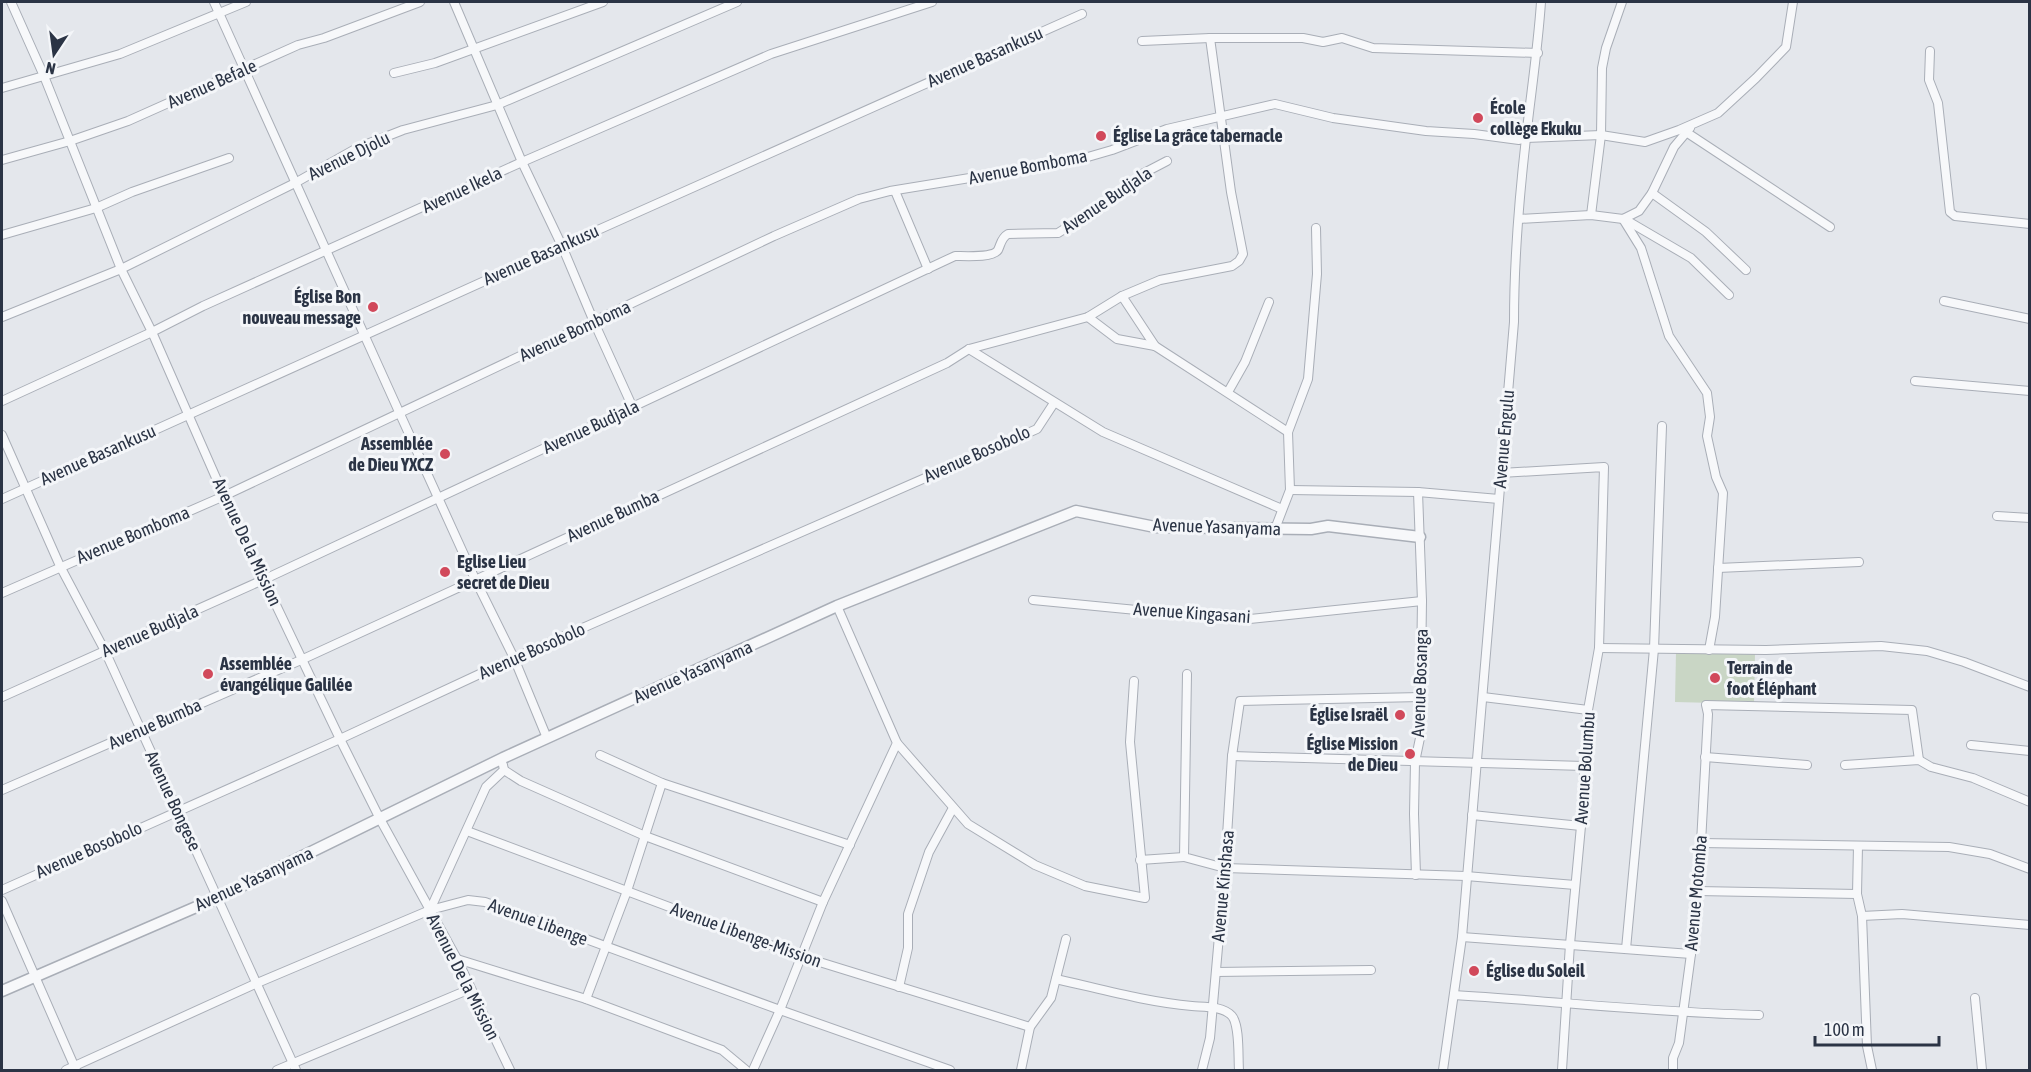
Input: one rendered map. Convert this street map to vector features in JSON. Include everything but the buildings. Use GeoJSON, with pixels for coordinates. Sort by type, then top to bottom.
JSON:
{"type":"FeatureCollection","features":[{"type":"Feature","properties":{"kind":"street","name":"Avenue De la Mission"},"geometry":{"type":"LineString","coordinates":[[11,2],[44,76],[121,269],[152,332],[224,496],[340,739],[380,819],[457,959],[508,1070]]}},
{"type":"Feature","properties":{"kind":"street"},"geometry":{"type":"LineString","coordinates":[[214,2],[475,579],[514,658],[547,738]]}},
{"type":"Feature","properties":{"kind":"street"},"geometry":{"type":"LineString","coordinates":[[2,88],[120,54],[246,2]]}},
{"type":"Feature","properties":{"kind":"street","name":"Avenue Befale"},"geometry":{"type":"LineString","coordinates":[[2,160],[70,141],[128,121],[298,45],[324,38],[420,2]]}},
{"type":"Feature","properties":{"kind":"street"},"geometry":{"type":"LineString","coordinates":[[454,2],[522,162],[562,246],[633,408]]}},
{"type":"Feature","properties":{"kind":"street"},"geometry":{"type":"LineString","coordinates":[[394,73],[435,63],[603,2]]}},
{"type":"Feature","properties":{"kind":"street","name":"Avenue Djolu"},"geometry":{"type":"LineString","coordinates":[[2,317],[121,269],[295,183],[357,148],[394,134],[497,105],[737,2]]}},
{"type":"Feature","properties":{"kind":"street","name":"Avenue Ikela"},"geometry":{"type":"LineString","coordinates":[[2,401],[203,306],[522,162],[771,54],[932,2]]}},
{"type":"Feature","properties":{"kind":"street","name":"Avenue Engulu"},"geometry":{"type":"LineString","coordinates":[[1443,1071],[1462,937],[1514,322],[1514,274],[1526,138],[1538,54],[1541,2]]}},
{"type":"Feature","properties":{"kind":"street"},"geometry":{"type":"LineString","coordinates":[[1591,215],[1601,135],[1602,68],[1606,48],[1622,2]]}},
{"type":"Feature","properties":{"kind":"street","name":"Avenue Bomboma"},"geometry":{"type":"LineString","coordinates":[[2,593],[224,496],[400,414],[473,377],[859,199],[1074,161],[1113,150],[1167,129],[1275,104],[1333,118],[1426,131],[1519,140],[1601,135],[1645,141],[1689,129],[1718,113],[1756,78],[1786,47],[1793,2]]}},
{"type":"Feature","properties":{"kind":"street","name":"Avenue Basankusu"},"geometry":{"type":"LineString","coordinates":[[2,499],[1082,14]]}},
{"type":"Feature","properties":{"kind":"street"},"geometry":{"type":"LineString","coordinates":[[1210,38],[1222,116]]}},
{"type":"Feature","properties":{"kind":"street"},"geometry":{"type":"LineString","coordinates":[[1142,41],[1303,38],[1323,42],[1342,38],[1373,48],[1538,54]]}},
{"type":"Feature","properties":{"kind":"street"},"geometry":{"type":"LineString","coordinates":[[1930,51],[1929,80],[1938,103],[1950,212],[1955,216],[2030,224]]}},
{"type":"Feature","properties":{"kind":"street","name":"Avenue Bumba"},"geometry":{"type":"LineString","coordinates":[[2,790],[301,660],[948,363],[969,349],[1088,316],[1122,296],[1160,280],[1232,266],[1243,254],[1231,192],[1222,116]]}},
{"type":"Feature","properties":{"kind":"street"},"geometry":{"type":"LineString","coordinates":[[1623,219],[1639,212],[1652,193],[1674,147],[1689,129],[1830,226]]}},
{"type":"Feature","properties":{"kind":"street"},"geometry":{"type":"LineString","coordinates":[[2,235],[96,208],[132,192],[229,158]]}},
{"type":"Feature","properties":{"kind":"street","name":"Avenue Budjala"},"geometry":{"type":"LineString","coordinates":[[2,697],[439,499],[955,256],[995,254],[1004,236],[1008,234],[1058,233],[1125,191],[1144,173],[1167,161]]}},
{"type":"Feature","properties":{"kind":"street"},"geometry":{"type":"LineString","coordinates":[[895,191],[928,269]]}},
{"type":"Feature","properties":{"kind":"street"},"geometry":{"type":"LineString","coordinates":[[1652,193],[1706,232],[1746,270]]}},
{"type":"Feature","properties":{"kind":"street"},"geometry":{"type":"LineString","coordinates":[[1519,219],[1591,215],[1623,219],[1691,258],[1729,295]]}},
{"type":"Feature","properties":{"kind":"street"},"geometry":{"type":"LineString","coordinates":[[1623,219],[1641,248],[1669,336],[1707,393],[1710,417],[1707,436],[1716,477],[1723,493],[1715,617],[1709,650]]}},
{"type":"Feature","properties":{"kind":"street"},"geometry":{"type":"LineString","coordinates":[[1275,529],[1290,490],[1288,432],[1308,379],[1317,274],[1316,228]]}},
{"type":"Feature","properties":{"kind":"street"},"geometry":{"type":"LineString","coordinates":[[1122,296],[1155,346]]}},
{"type":"Feature","properties":{"kind":"street"},"geometry":{"type":"LineString","coordinates":[[1228,392],[1245,362],[1269,302]]}},
{"type":"Feature","properties":{"kind":"street"},"geometry":{"type":"LineString","coordinates":[[1944,302],[2030,319]]}},
{"type":"Feature","properties":{"kind":"street"},"geometry":{"type":"LineString","coordinates":[[1088,316],[1118,339],[1155,346],[1288,432]]}},
{"type":"Feature","properties":{"kind":"street"},"geometry":{"type":"LineString","coordinates":[[969,349],[1103,432],[1282,509]]}},
{"type":"Feature","properties":{"kind":"street"},"geometry":{"type":"LineString","coordinates":[[1915,381],[2030,391]]}},
{"type":"Feature","properties":{"kind":"street","name":"Avenue Bosobolo"},"geometry":{"type":"LineString","coordinates":[[2,890],[340,739],[514,658],[1037,429],[1054,403]]}},
{"type":"Feature","properties":{"kind":"street"},"geometry":{"type":"LineString","coordinates":[[1626,949],[1654,649],[1662,426]]}},
{"type":"Feature","properties":{"kind":"street","name":"Avenue Bongese"},"geometry":{"type":"LineString","coordinates":[[2,435],[60,566],[105,651],[294,1067]]}},
{"type":"Feature","properties":{"kind":"street","name":"Avenue Bolumbu"},"geometry":{"type":"LineString","coordinates":[[1501,473],[1604,467],[1599,648],[1588,710],[1562,1071]]}},
{"type":"Feature","properties":{"kind":"street"},"geometry":{"type":"LineString","coordinates":[[1290,490],[1418,492],[1499,499]]}},
{"type":"Feature","properties":{"kind":"street","name":"Avenue Bosanga"},"geometry":{"type":"LineString","coordinates":[[1416,875],[1415,762],[1420,738],[1422,601],[1418,492]]}},
{"type":"Feature","properties":{"kind":"street","name":"Avenue Yasanyama"},"geometry":{"type":"LineString","coordinates":[[2,991],[217,898],[380,819],[503,764],[547,738],[837,606],[1076,511],[1155,527],[1311,529],[1328,526],[1420,537]]}},
{"type":"Feature","properties":{"kind":"street"},"geometry":{"type":"LineString","coordinates":[[1997,516],[2030,518]]}},
{"type":"Feature","properties":{"kind":"street"},"geometry":{"type":"LineString","coordinates":[[1718,568],[1859,562]]}},
{"type":"Feature","properties":{"kind":"street","name":"Avenue Kingasani"},"geometry":{"type":"LineString","coordinates":[[1033,600],[1240,620],[1422,601]]}},
{"type":"Feature","properties":{"kind":"street"},"geometry":{"type":"LineString","coordinates":[[837,606],[897,743],[968,824],[1035,866],[1085,886],[1145,898],[1130,742],[1134,681]]}},
{"type":"Feature","properties":{"kind":"street"},"geometry":{"type":"LineString","coordinates":[[1599,648],[1766,650],[1881,646],[1927,651],[1964,662],[2030,687]]}},
{"type":"Feature","properties":{"kind":"street"},"geometry":{"type":"LineString","coordinates":[[1184,857],[1187,674]]}},
{"type":"Feature","properties":{"kind":"street","name":"Avenue Kinshasa"},"geometry":{"type":"LineString","coordinates":[[1202,1071],[1210,1038],[1232,756],[1240,701],[1420,697]]}},
{"type":"Feature","properties":{"kind":"street"},"geometry":{"type":"LineString","coordinates":[[1483,697],[1588,710]]}},
{"type":"Feature","properties":{"kind":"street","name":"Avenue Motomba"},"geometry":{"type":"LineString","coordinates":[[1673,1071],[1673,1058],[1679,1043],[1691,954],[1701,843],[1708,714],[1706,705],[1912,710],[1919,760]]}},
{"type":"Feature","properties":{"kind":"street"},"geometry":{"type":"LineString","coordinates":[[753,1071],[823,902],[897,743]]}},
{"type":"Feature","properties":{"kind":"street"},"geometry":{"type":"LineString","coordinates":[[1971,745],[2030,751]]}},
{"type":"Feature","properties":{"kind":"street"},"geometry":{"type":"LineString","coordinates":[[600,755],[662,783],[850,845]]}},
{"type":"Feature","properties":{"kind":"street"},"geometry":{"type":"LineString","coordinates":[[1232,756],[1584,766]]}},
{"type":"Feature","properties":{"kind":"street"},"geometry":{"type":"LineString","coordinates":[[1705,757],[1807,765]]}},
{"type":"Feature","properties":{"kind":"street"},"geometry":{"type":"LineString","coordinates":[[1845,765],[1919,760],[1931,766],[1973,778],[2030,802]]}},
{"type":"Feature","properties":{"kind":"street"},"geometry":{"type":"LineString","coordinates":[[430,910],[486,787],[503,764],[521,781],[645,836],[823,902]]}},
{"type":"Feature","properties":{"kind":"street"},"geometry":{"type":"LineString","coordinates":[[586,999],[627,891],[662,783]]}},
{"type":"Feature","properties":{"kind":"street"},"geometry":{"type":"LineString","coordinates":[[899,987],[908,948],[908,914],[929,852],[954,808]]}},
{"type":"Feature","properties":{"kind":"street"},"geometry":{"type":"LineString","coordinates":[[1472,815],[1581,826]]}},
{"type":"Feature","properties":{"kind":"street","name":"Avenue Libenge-Mission"},"geometry":{"type":"LineString","coordinates":[[467,831],[800,957],[1030,1027]]}},
{"type":"Feature","properties":{"kind":"street"},"geometry":{"type":"LineString","coordinates":[[1701,843],[1949,847],[1990,854],[2030,869]]}},
{"type":"Feature","properties":{"kind":"street"},"geometry":{"type":"LineString","coordinates":[[1858,846],[1857,894],[1862,916],[1867,1046],[1872,1071]]}},
{"type":"Feature","properties":{"kind":"street"},"geometry":{"type":"LineString","coordinates":[[1140,861],[1184,857],[1225,868],[1466,876],[1575,885]]}},
{"type":"Feature","properties":{"kind":"street"},"geometry":{"type":"LineString","coordinates":[[1696,891],[1857,894]]}},
{"type":"Feature","properties":{"kind":"street","name":"Avenue Libenge"},"geometry":{"type":"LineString","coordinates":[[72,1069],[255,984],[430,910],[468,900],[485,902],[950,1071]]}},
{"type":"Feature","properties":{"kind":"street"},"geometry":{"type":"LineString","coordinates":[[2,901],[72,1069]]}},
{"type":"Feature","properties":{"kind":"street"},"geometry":{"type":"LineString","coordinates":[[1862,916],[1902,914],[2030,925]]}},
{"type":"Feature","properties":{"kind":"street"},"geometry":{"type":"LineString","coordinates":[[1462,937],[1691,954]]}},
{"type":"Feature","properties":{"kind":"street"},"geometry":{"type":"LineString","coordinates":[[1021,1071],[1030,1027],[1051,998],[1066,939]]}},
{"type":"Feature","properties":{"kind":"street"},"geometry":{"type":"LineString","coordinates":[[457,959],[586,999],[722,1050],[746,1071]]}},
{"type":"Feature","properties":{"kind":"street"},"geometry":{"type":"LineString","coordinates":[[1215,972],[1371,970]]}},
{"type":"Feature","properties":{"kind":"street"},"geometry":{"type":"LineString","coordinates":[[1056,979],[1162,1003],[1226,1011],[1233,1018],[1237,1028],[1239,1071]]}},
{"type":"Feature","properties":{"kind":"street"},"geometry":{"type":"LineString","coordinates":[[277,1071],[294,1067],[470,989]]}},
{"type":"Feature","properties":{"kind":"street"},"geometry":{"type":"LineString","coordinates":[[1454,995],[1566,1002],[1683,1014],[1759,1015]]}},
{"type":"Feature","properties":{"kind":"street"},"geometry":{"type":"LineString","coordinates":[[1975,998],[1983,1071]]}},
{"type":"Feature","properties":{"kind":"green space","name":"Terrain de foot Éléphant"},"geometry":{"type":"Polygon","coordinates":[[[1676,652],[1755,654],[1754,704],[1675,702],[1676,652]]]}},
{"type":"Feature","properties":{"kind":"place","name":"École collège Ekuku"},"geometry":{"type":"Point","coordinates":[1478,118]}},
{"type":"Feature","properties":{"kind":"place","name":"Église La grâce tabernacle"},"geometry":{"type":"Point","coordinates":[1101,136]}},
{"type":"Feature","properties":{"kind":"place","name":"Église Bon nouveau message"},"geometry":{"type":"Point","coordinates":[373,307]}},
{"type":"Feature","properties":{"kind":"place","name":"Assemblée de Dieu YXCZ"},"geometry":{"type":"Point","coordinates":[445,454]}},
{"type":"Feature","properties":{"kind":"place","name":"Eglise Lieu secret de Dieu"},"geometry":{"type":"Point","coordinates":[445,572]}},
{"type":"Feature","properties":{"kind":"place","name":"Assemblée évangélique Galilée"},"geometry":{"type":"Point","coordinates":[208,674]}},
{"type":"Feature","properties":{"kind":"place","name":"Terrain de foot Éléphant"},"geometry":{"type":"Point","coordinates":[1715,678]}},
{"type":"Feature","properties":{"kind":"place","name":"Église Israël"},"geometry":{"type":"Point","coordinates":[1400,715]}},
{"type":"Feature","properties":{"kind":"place","name":"Église Mission de Dieu"},"geometry":{"type":"Point","coordinates":[1410,754]}},
{"type":"Feature","properties":{"kind":"place","name":"Église du Soleil"},"geometry":{"type":"Point","coordinates":[1474,971]}}]}
